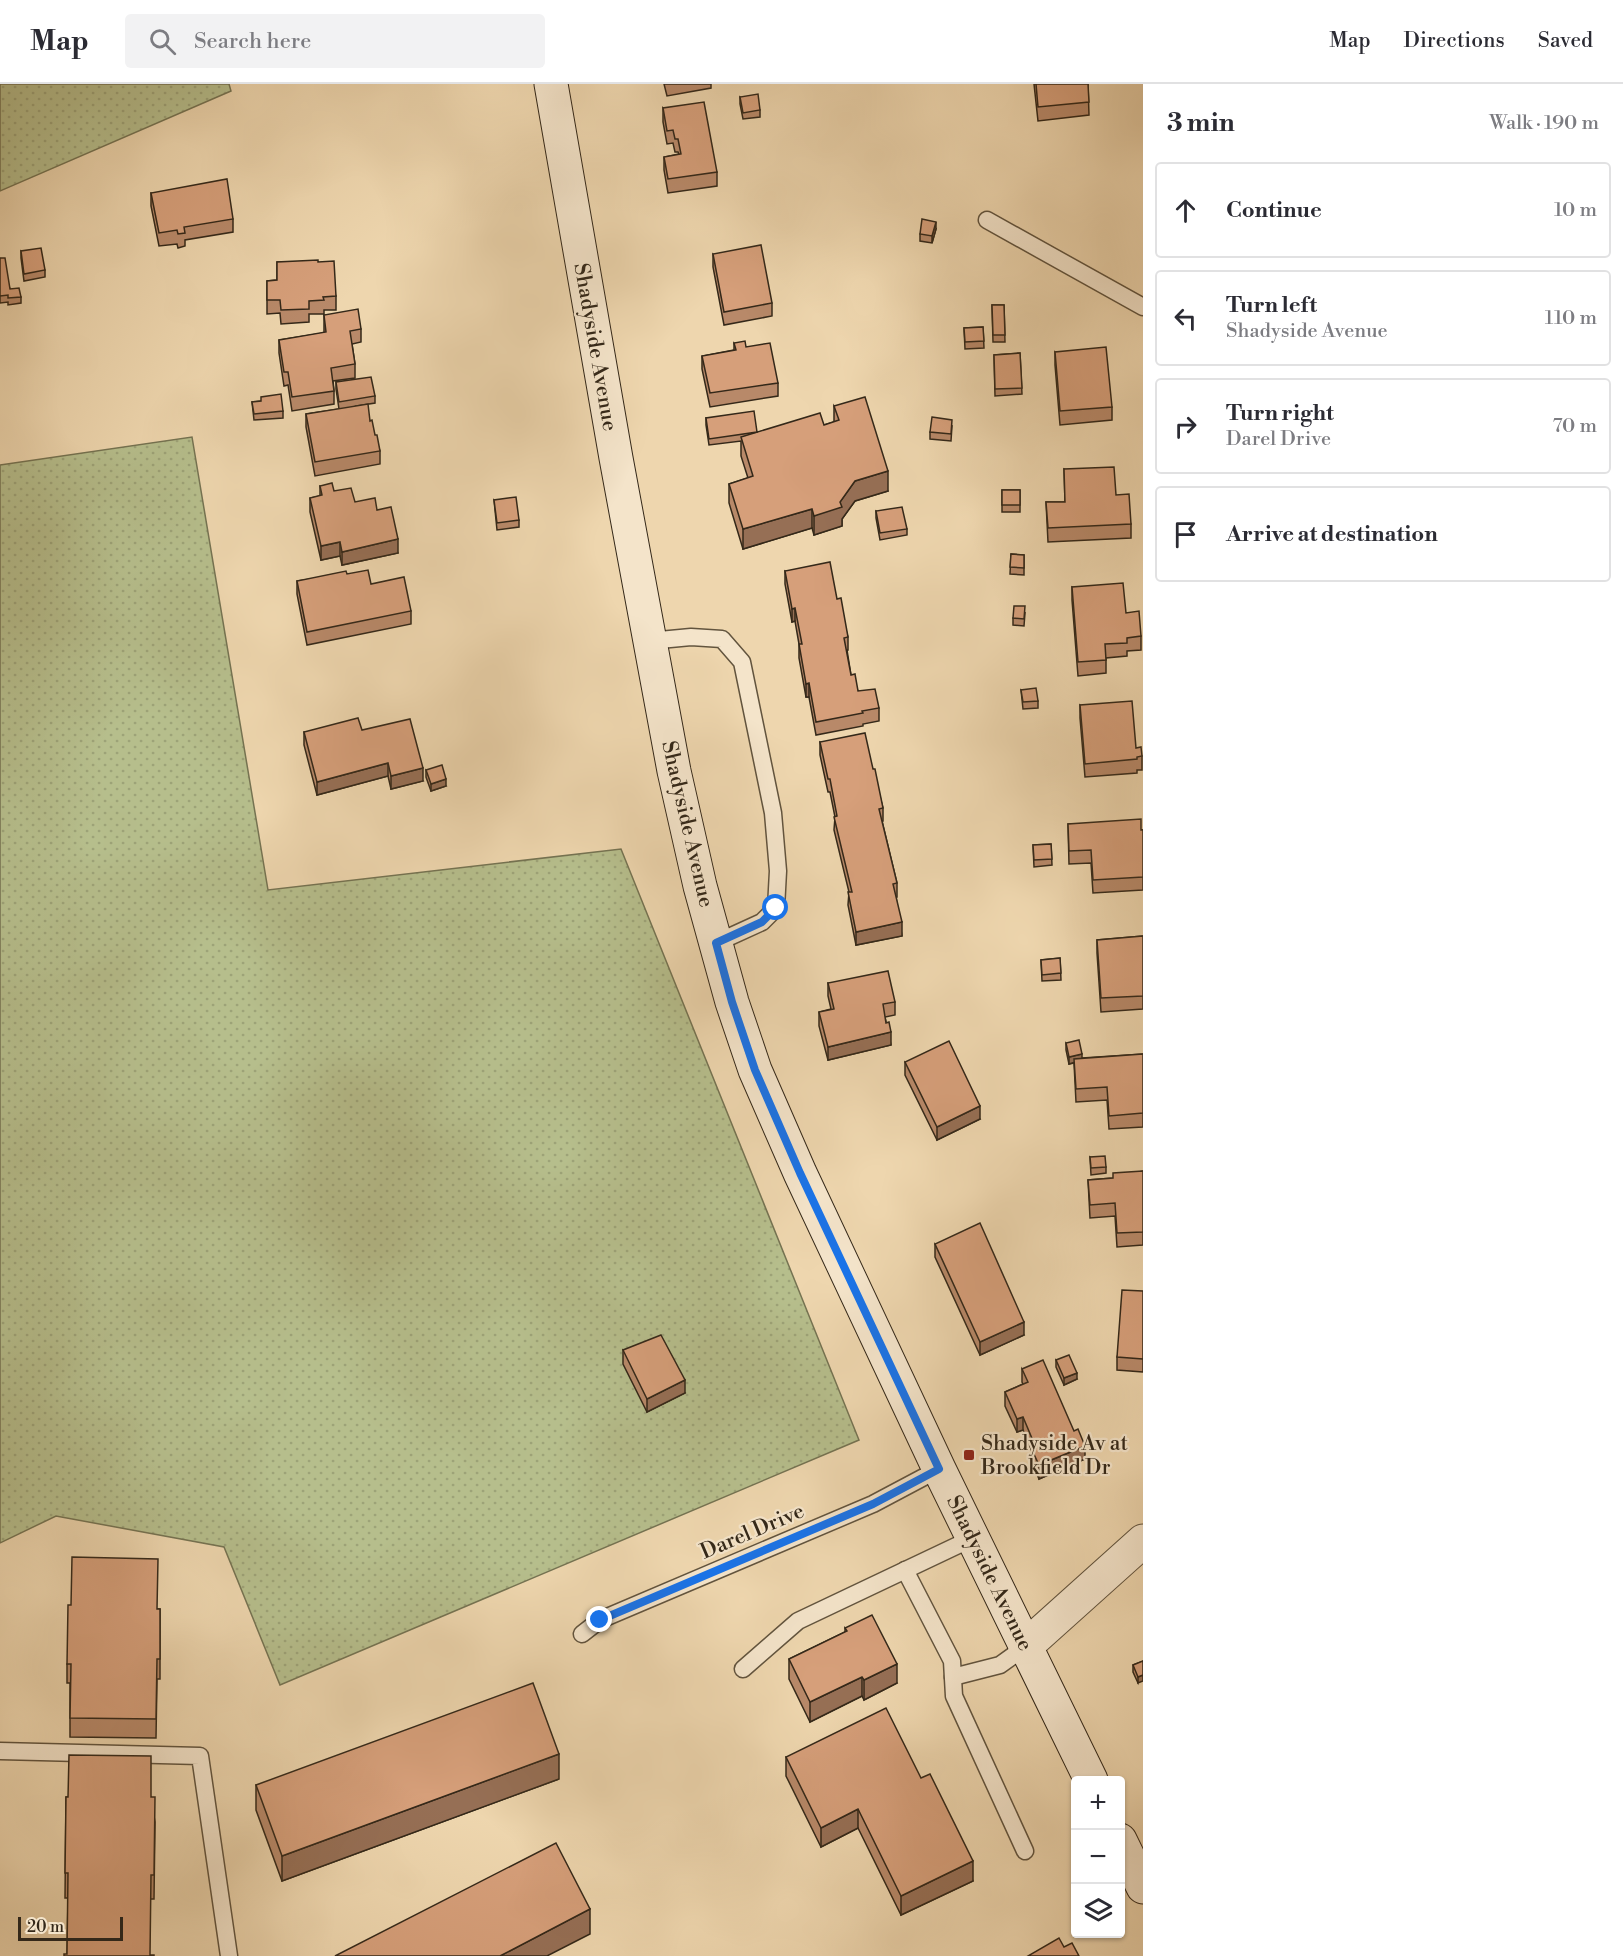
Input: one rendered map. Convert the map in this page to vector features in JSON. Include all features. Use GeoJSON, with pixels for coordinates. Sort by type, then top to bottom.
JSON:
{"type":"FeatureCollection","features":[{"type":"Feature","properties":{"kind":"street","name":"Shadyside Avenue"},"geometry":{"type":"LineString","coordinates":[[552,84],[591,317],[674,771],[700,886],[732,1002],[755,1070],[800,1173],[939,1469],[1089,1776]]}},
{"type":"Feature","properties":{"kind":"street"},"geometry":{"type":"LineString","coordinates":[[1025,1647],[1143,1541]]}},
{"type":"Feature","properties":{"kind":"street"},"geometry":{"type":"LineString","coordinates":[[1125,1850],[1143,1887]]}},
{"type":"Feature","properties":{"kind":"lane"},"geometry":{"type":"LineString","coordinates":[[987,220],[1143,307]]}},
{"type":"Feature","properties":{"kind":"lane"},"geometry":{"type":"LineString","coordinates":[[649,641],[691,638],[722,639],[742,662],[773,813],[778,871],[776,908],[762,922],[716,943]]}},
{"type":"Feature","properties":{"kind":"lane","name":"Darel Drive"},"geometry":{"type":"LineString","coordinates":[[582,1634],[600,1620],[873,1504],[939,1469]]}},
{"type":"Feature","properties":{"kind":"lane"},"geometry":{"type":"LineString","coordinates":[[743,1669],[798,1621],[973,1538]]}},
{"type":"Feature","properties":{"kind":"lane"},"geometry":{"type":"LineString","coordinates":[[905,1570],[952,1661],[954,1696],[1025,1851]]}},
{"type":"Feature","properties":{"kind":"lane"},"geometry":{"type":"LineString","coordinates":[[953,1677],[1000,1665],[1025,1647]]}},
{"type":"Feature","properties":{"kind":"lane"},"geometry":{"type":"LineString","coordinates":[[0,1751],[200,1756],[229,1956]]}},
{"type":"Feature","properties":{"kind":"green space"},"geometry":{"type":"Polygon","coordinates":[[[0,84],[229,84],[231,91],[0,191],[0,84]]]}},
{"type":"Feature","properties":{"kind":"green space"},"geometry":{"type":"Polygon","coordinates":[[[192,437],[268,890],[621,849],[859,1440],[280,1685],[224,1547],[56,1516],[0,1543],[0,465],[192,437]]]}},
{"type":"Feature","properties":{"kind":"building"},"geometry":{"type":"Polygon","coordinates":[[[1036,84],[1088,84],[1089,102],[1038,107],[1036,84]]]}},
{"type":"Feature","properties":{"kind":"building"},"geometry":{"type":"Polygon","coordinates":[[[758,94],[760,110],[743,113],[740,97],[758,94]]]}},
{"type":"Feature","properties":{"kind":"building"},"geometry":{"type":"Polygon","coordinates":[[[704,102],[717,172],[668,179],[664,157],[681,154],[678,139],[675,139],[673,130],[667,131],[663,108],[704,102]]]}},
{"type":"Feature","properties":{"kind":"building"},"geometry":{"type":"Polygon","coordinates":[[[227,179],[233,219],[184,227],[185,233],[178,234],[177,230],[159,233],[151,193],[227,179]]]}},
{"type":"Feature","properties":{"kind":"building"},"geometry":{"type":"Polygon","coordinates":[[[922,219],[936,222],[932,236],[920,234],[922,219]]]}},
{"type":"Feature","properties":{"kind":"building"},"geometry":{"type":"Polygon","coordinates":[[[761,245],[772,303],[724,312],[713,254],[761,245]]]}},
{"type":"Feature","properties":{"kind":"building"},"geometry":{"type":"Polygon","coordinates":[[[41,248],[45,270],[24,274],[21,251],[41,248]]]}},
{"type":"Feature","properties":{"kind":"building"},"geometry":{"type":"Polygon","coordinates":[[[0,258],[5,258],[10,289],[19,288],[21,297],[0,296],[0,258]]]}},
{"type":"Feature","properties":{"kind":"building"},"geometry":{"type":"Polygon","coordinates":[[[318,260],[318,262],[334,261],[336,296],[309,301],[309,309],[281,310],[280,300],[267,300],[267,281],[277,280],[277,262],[318,260]]]}},
{"type":"Feature","properties":{"kind":"building"},"geometry":{"type":"Polygon","coordinates":[[[992,305],[1004,305],[1005,335],[993,335],[992,305]]]}},
{"type":"Feature","properties":{"kind":"building"},"geometry":{"type":"Polygon","coordinates":[[[358,309],[361,329],[350,331],[355,364],[331,368],[334,391],[292,397],[288,372],[284,372],[279,340],[326,332],[324,315],[358,309]]]}},
{"type":"Feature","properties":{"kind":"building"},"geometry":{"type":"Polygon","coordinates":[[[983,327],[984,341],[965,342],[964,328],[983,327]]]}},
{"type":"Feature","properties":{"kind":"building"},"geometry":{"type":"Polygon","coordinates":[[[745,341],[746,347],[770,343],[778,383],[710,393],[702,356],[736,350],[734,343],[745,341]]]}},
{"type":"Feature","properties":{"kind":"building"},"geometry":{"type":"Polygon","coordinates":[[[1106,347],[1112,407],[1060,411],[1055,352],[1106,347]]]}},
{"type":"Feature","properties":{"kind":"building"},"geometry":{"type":"Polygon","coordinates":[[[1020,353],[1022,388],[995,389],[994,355],[1020,353]]]}},
{"type":"Feature","properties":{"kind":"building"},"geometry":{"type":"Polygon","coordinates":[[[371,377],[375,396],[339,402],[336,382],[371,377]]]}},
{"type":"Feature","properties":{"kind":"building"},"geometry":{"type":"Polygon","coordinates":[[[281,394],[283,411],[254,414],[252,402],[261,401],[261,397],[281,394]]]}},
{"type":"Feature","properties":{"kind":"building"},"geometry":{"type":"Polygon","coordinates":[[[865,397],[888,471],[855,481],[840,502],[842,507],[814,516],[812,509],[743,529],[729,484],[753,476],[741,437],[820,413],[824,425],[839,420],[834,406],[865,397]]]}},
{"type":"Feature","properties":{"kind":"building"},"geometry":{"type":"Polygon","coordinates":[[[368,404],[370,421],[372,420],[380,451],[315,462],[306,414],[368,404]]]}},
{"type":"Feature","properties":{"kind":"building"},"geometry":{"type":"Polygon","coordinates":[[[754,411],[757,432],[709,439],[706,418],[754,411]]]}},
{"type":"Feature","properties":{"kind":"building"},"geometry":{"type":"Polygon","coordinates":[[[932,417],[952,420],[951,434],[930,432],[932,417]]]}},
{"type":"Feature","properties":{"kind":"building"},"geometry":{"type":"Polygon","coordinates":[[[1114,467],[1116,495],[1129,494],[1131,524],[1048,528],[1046,502],[1065,502],[1064,469],[1114,467]]]}},
{"type":"Feature","properties":{"kind":"building"},"geometry":{"type":"Polygon","coordinates":[[[332,483],[334,491],[351,488],[355,502],[375,498],[377,510],[391,507],[398,539],[342,552],[340,542],[321,546],[310,498],[322,495],[320,486],[332,483]]]}},
{"type":"Feature","properties":{"kind":"building"},"geometry":{"type":"Polygon","coordinates":[[[1002,490],[1020,490],[1020,505],[1002,505],[1002,490]]]}},
{"type":"Feature","properties":{"kind":"building"},"geometry":{"type":"Polygon","coordinates":[[[516,497],[519,520],[497,523],[494,500],[516,497]]]}},
{"type":"Feature","properties":{"kind":"building"},"geometry":{"type":"Polygon","coordinates":[[[902,507],[907,529],[880,533],[876,511],[902,507]]]}},
{"type":"Feature","properties":{"kind":"building"},"geometry":{"type":"Polygon","coordinates":[[[1011,554],[1024,555],[1024,568],[1010,567],[1011,554]]]}},
{"type":"Feature","properties":{"kind":"building"},"geometry":{"type":"Polygon","coordinates":[[[830,562],[837,599],[841,598],[848,637],[844,638],[851,675],[855,674],[858,691],[875,689],[879,708],[816,722],[809,683],[806,684],[795,608],[792,609],[785,571],[830,562]]]}},
{"type":"Feature","properties":{"kind":"building"},"geometry":{"type":"Polygon","coordinates":[[[368,570],[371,584],[404,577],[411,611],[307,632],[297,581],[346,571],[347,574],[368,570]]]}},
{"type":"Feature","properties":{"kind":"building"},"geometry":{"type":"Polygon","coordinates":[[[1123,583],[1126,613],[1139,611],[1141,636],[1127,638],[1127,643],[1105,644],[1106,660],[1078,662],[1072,587],[1123,583]]]}},
{"type":"Feature","properties":{"kind":"building"},"geometry":{"type":"Polygon","coordinates":[[[1014,606],[1025,606],[1024,619],[1013,618],[1014,606]]]}},
{"type":"Feature","properties":{"kind":"building"},"geometry":{"type":"Polygon","coordinates":[[[1036,688],[1038,701],[1023,702],[1021,690],[1036,688]]]}},
{"type":"Feature","properties":{"kind":"building"},"geometry":{"type":"Polygon","coordinates":[[[1132,701],[1136,748],[1141,747],[1142,756],[1137,759],[1085,764],[1080,705],[1132,701]]]}},
{"type":"Feature","properties":{"kind":"building"},"geometry":{"type":"Polygon","coordinates":[[[358,718],[362,730],[410,719],[423,768],[391,776],[388,763],[317,782],[304,732],[358,718]]]}},
{"type":"Feature","properties":{"kind":"building"},"geometry":{"type":"Polygon","coordinates":[[[865,733],[883,808],[879,809],[897,883],[893,884],[902,922],[856,932],[848,892],[852,892],[834,817],[837,816],[830,779],[828,779],[820,742],[865,733]]]}},
{"type":"Feature","properties":{"kind":"building"},"geometry":{"type":"Polygon","coordinates":[[[442,765],[446,779],[431,784],[426,770],[442,765]]]}},
{"type":"Feature","properties":{"kind":"building"},"geometry":{"type":"Polygon","coordinates":[[[1141,819],[1143,877],[1093,880],[1091,850],[1069,851],[1068,824],[1141,819]]]}},
{"type":"Feature","properties":{"kind":"building"},"geometry":{"type":"Polygon","coordinates":[[[1051,844],[1052,859],[1034,860],[1033,845],[1051,844]]]}},
{"type":"Feature","properties":{"kind":"building"},"geometry":{"type":"Polygon","coordinates":[[[1143,936],[1143,996],[1101,998],[1097,940],[1143,936]]]}},
{"type":"Feature","properties":{"kind":"building"},"geometry":{"type":"Polygon","coordinates":[[[1060,958],[1061,973],[1042,975],[1041,960],[1060,958]]]}},
{"type":"Feature","properties":{"kind":"building"},"geometry":{"type":"Polygon","coordinates":[[[888,971],[895,1002],[883,1004],[886,1023],[889,1022],[891,1032],[828,1047],[819,1012],[834,1009],[828,983],[888,971]]]}},
{"type":"Feature","properties":{"kind":"building"},"geometry":{"type":"Polygon","coordinates":[[[1079,1040],[1082,1054],[1069,1057],[1066,1043],[1079,1040]]]}},
{"type":"Feature","properties":{"kind":"building"},"geometry":{"type":"Polygon","coordinates":[[[949,1041],[980,1106],[937,1127],[905,1062],[949,1041]]]}},
{"type":"Feature","properties":{"kind":"building"},"geometry":{"type":"Polygon","coordinates":[[[1143,1054],[1143,1113],[1109,1116],[1107,1087],[1076,1089],[1074,1059],[1143,1054]]]}},
{"type":"Feature","properties":{"kind":"building"},"geometry":{"type":"Polygon","coordinates":[[[1105,1156],[1106,1167],[1091,1168],[1090,1157],[1105,1156]]]}},
{"type":"Feature","properties":{"kind":"building"},"geometry":{"type":"Polygon","coordinates":[[[1143,1171],[1143,1232],[1117,1233],[1115,1203],[1090,1205],[1088,1180],[1113,1178],[1113,1173],[1143,1171]]]}},
{"type":"Feature","properties":{"kind":"building"},"geometry":{"type":"Polygon","coordinates":[[[980,1223],[1024,1322],[980,1342],[935,1244],[980,1223]]]}},
{"type":"Feature","properties":{"kind":"building"},"geometry":{"type":"Polygon","coordinates":[[[1122,1290],[1143,1291],[1143,1359],[1117,1357],[1122,1290]]]}},
{"type":"Feature","properties":{"kind":"building"},"geometry":{"type":"Polygon","coordinates":[[[661,1335],[685,1380],[647,1399],[623,1350],[661,1335]]]}},
{"type":"Feature","properties":{"kind":"building"},"geometry":{"type":"Polygon","coordinates":[[[1069,1355],[1077,1373],[1064,1378],[1056,1360],[1069,1355]]]}},
{"type":"Feature","properties":{"kind":"building"},"geometry":{"type":"Polygon","coordinates":[[[1043,1360],[1074,1431],[1078,1429],[1085,1446],[1039,1465],[1032,1450],[1036,1448],[1023,1417],[1017,1419],[1005,1392],[1028,1382],[1022,1369],[1043,1360]]]}},
{"type":"Feature","properties":{"kind":"building"},"geometry":{"type":"Polygon","coordinates":[[[72,1557],[158,1559],[157,1609],[160,1609],[160,1659],[157,1659],[156,1719],[70,1718],[71,1664],[67,1664],[72,1557]]]}},
{"type":"Feature","properties":{"kind":"building"},"geometry":{"type":"Polygon","coordinates":[[[872,1615],[897,1664],[864,1680],[862,1677],[810,1702],[789,1659],[847,1631],[845,1628],[872,1615]]]}},
{"type":"Feature","properties":{"kind":"building"},"geometry":{"type":"Polygon","coordinates":[[[1143,1661],[1143,1675],[1138,1677],[1133,1665],[1143,1661]]]}},
{"type":"Feature","properties":{"kind":"building"},"geometry":{"type":"Polygon","coordinates":[[[533,1683],[559,1754],[282,1856],[256,1785],[533,1683]]]}},
{"type":"Feature","properties":{"kind":"building"},"geometry":{"type":"Polygon","coordinates":[[[886,1708],[921,1778],[930,1774],[973,1861],[901,1896],[858,1809],[821,1828],[786,1757],[886,1708]]]}},
{"type":"Feature","properties":{"kind":"building"},"geometry":{"type":"Polygon","coordinates":[[[69,1755],[151,1756],[151,1797],[155,1797],[150,1955],[154,1956],[64,1956],[67,1954],[68,1873],[65,1873],[69,1755]]]}},
{"type":"Feature","properties":{"kind":"building"},"geometry":{"type":"Polygon","coordinates":[[[556,1843],[590,1909],[500,1956],[335,1956],[556,1843]]]}},
{"type":"Feature","properties":{"kind":"building"},"geometry":{"type":"Polygon","coordinates":[[[1059,1938],[1064,1947],[1072,1943],[1079,1956],[1028,1956],[1059,1938]]]}},
{"type":"Feature","properties":{"kind":"place","name":"Shadyside Av at Brookfield Dr"},"geometry":{"type":"Point","coordinates":[969,1455]}},
{"type":"Feature","properties":{"kind":"route"},"geometry":{"type":"LineString","coordinates":[[600,1620],[873,1504],[939,1469],[800,1173],[755,1070],[732,1002],[716,943],[762,922],[776,908]]}}]}
